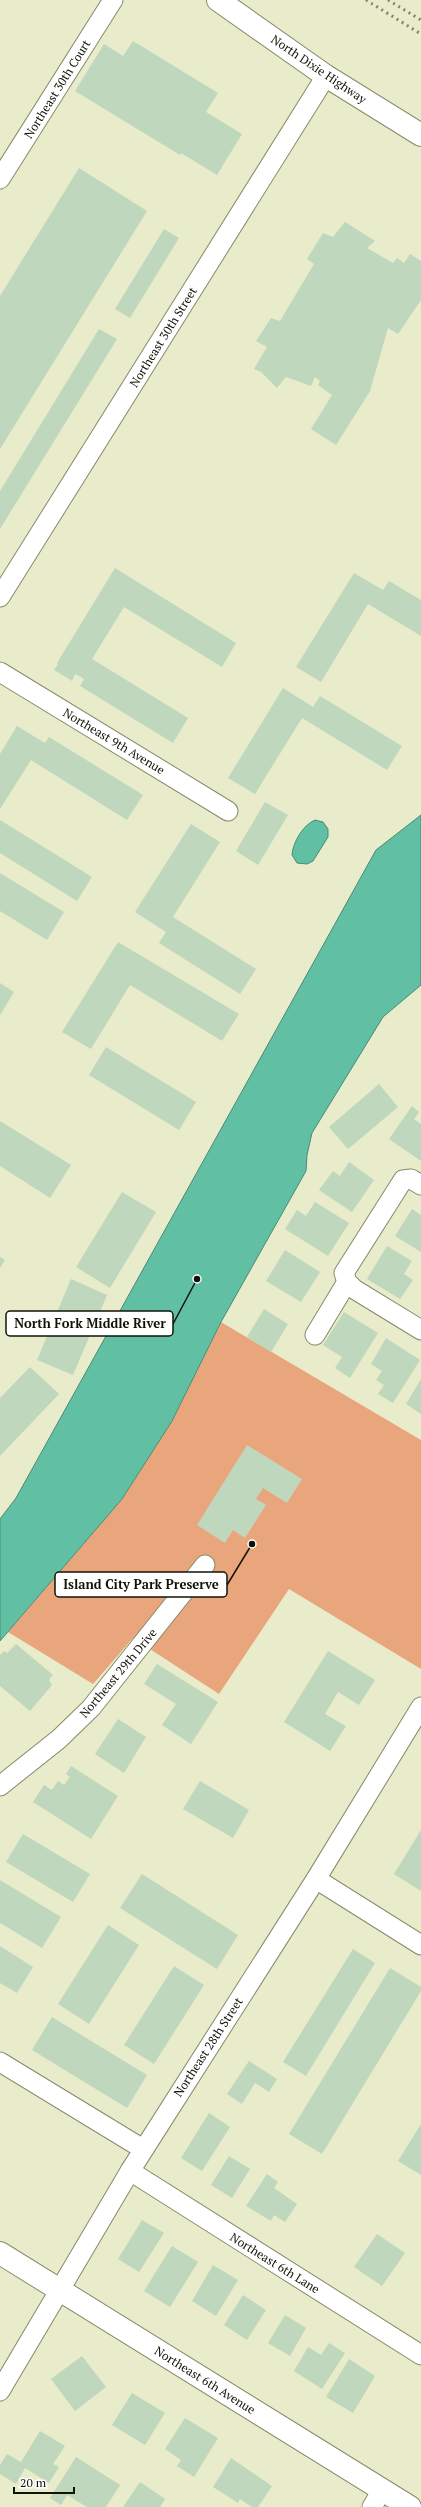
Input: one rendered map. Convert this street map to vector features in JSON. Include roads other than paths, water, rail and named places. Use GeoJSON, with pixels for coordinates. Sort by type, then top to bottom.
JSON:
{"type":"FeatureCollection","features":[{"type":"Feature","properties":{"kind":"street","name":"Northeast 30th Court"},"geometry":{"type":"LineString","coordinates":[[0,179],[113,0]]}},
{"type":"Feature","properties":{"kind":"street","name":"North Dixie Highway"},"geometry":{"type":"LineString","coordinates":[[218,0],[326,76],[421,135]]}},
{"type":"Feature","properties":{"kind":"street","name":"Northeast 30th Street"},"geometry":{"type":"LineString","coordinates":[[0,597],[326,76]]}},
{"type":"Feature","properties":{"kind":"street","name":"Northeast 9th Avenue"},"geometry":{"type":"LineString","coordinates":[[0,672],[228,811]]}},
{"type":"Feature","properties":{"kind":"street"},"geometry":{"type":"LineString","coordinates":[[421,1185],[411,1179],[403,1180],[344,1272],[347,1282],[354,1289],[421,1330]]}},
{"type":"Feature","properties":{"kind":"street"},"geometry":{"type":"LineString","coordinates":[[315,1335],[347,1282]]}},
{"type":"Feature","properties":{"kind":"street","name":"Northeast 29th Drive"},"geometry":{"type":"LineString","coordinates":[[0,1786],[59,1739],[91,1708],[206,1565]]}},
{"type":"Feature","properties":{"kind":"street","name":"Northeast 28th Street"},"geometry":{"type":"LineString","coordinates":[[0,2391],[33,2338],[60,2289],[143,2149],[316,1879],[421,1707]]}},
{"type":"Feature","properties":{"kind":"street"},"geometry":{"type":"LineString","coordinates":[[316,1879],[421,1945]]}},
{"type":"Feature","properties":{"kind":"street"},"geometry":{"type":"LineString","coordinates":[[0,2062],[143,2149]]}},
{"type":"Feature","properties":{"kind":"street","name":"Northeast 6th Lane"},"geometry":{"type":"LineString","coordinates":[[130,2171],[421,2355]]}},
{"type":"Feature","properties":{"kind":"street","name":"Northeast 6th Avenue"},"geometry":{"type":"LineString","coordinates":[[0,2253],[60,2289],[377,2498],[410,2507]]}},
{"type":"Feature","properties":{"kind":"water"},"geometry":{"type":"Polygon","coordinates":[[[421,815],[421,985],[383,1017],[312,1133],[307,1155],[306,1171],[221,1322],[172,1421],[122,1499],[0,1641],[0,1519],[16,1498],[376,850],[421,815]]]}},
{"type":"Feature","properties":{"kind":"water"},"geometry":{"type":"Polygon","coordinates":[[[315,820],[323,822],[328,829],[328,837],[313,861],[307,864],[297,863],[292,855],[294,845],[299,834],[306,826],[315,820]]]}},
{"type":"Feature","properties":{"kind":"railway"},"geometry":{"type":"LineString","coordinates":[[366,0],[421,34]]}},
{"type":"Feature","properties":{"kind":"railway"},"geometry":{"type":"LineString","coordinates":[[388,0],[421,20]]}},
{"type":"Feature","properties":{"kind":"place","name":"North Fork Middle River"},"geometry":{"type":"Point","coordinates":[197,1279]}},
{"type":"Feature","properties":{"kind":"place","name":"Island City Park Preserve"},"geometry":{"type":"Point","coordinates":[252,1544]}}]}
